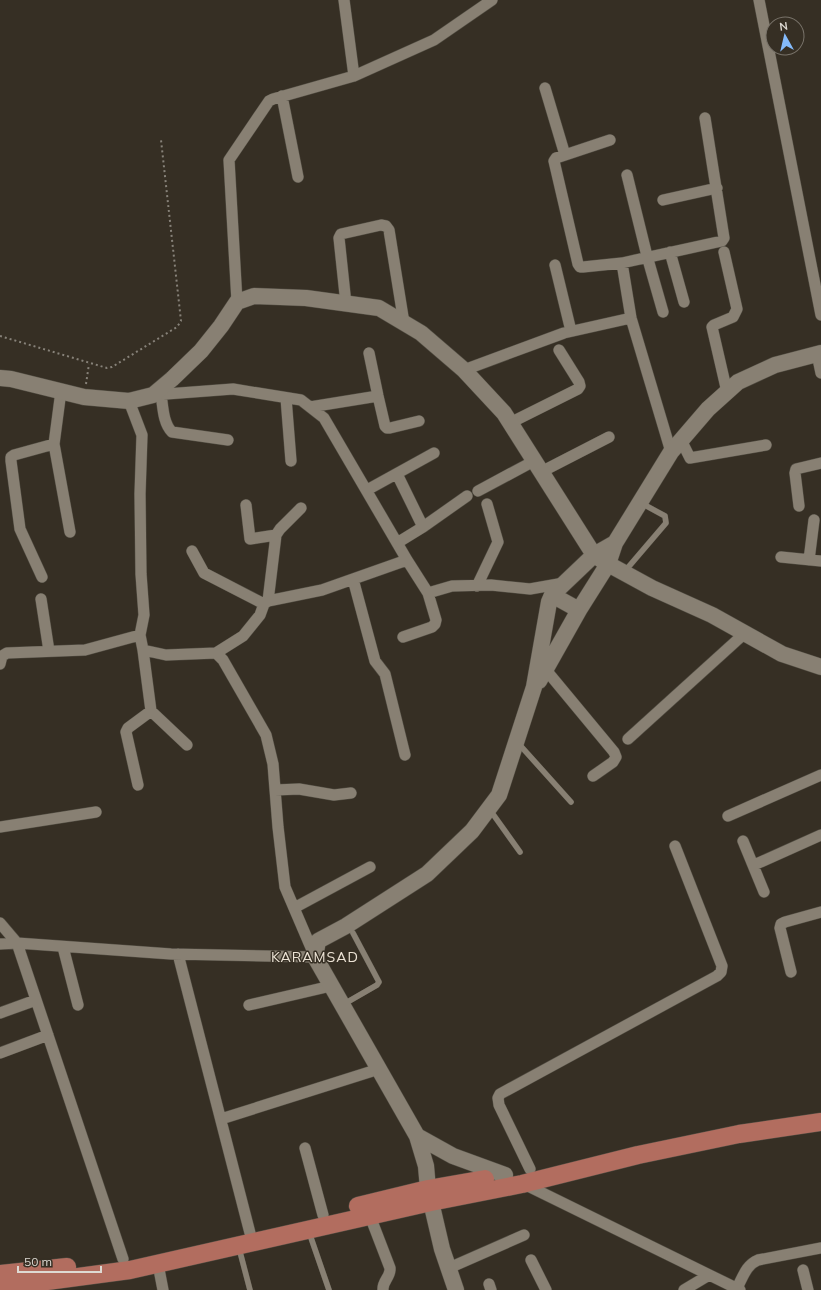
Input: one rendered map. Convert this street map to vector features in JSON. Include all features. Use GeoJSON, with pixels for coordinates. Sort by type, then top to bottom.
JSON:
{"type":"FeatureCollection","features":[{"type":"Feature","properties":{"kind":"main road"},"geometry":{"type":"LineString","coordinates":[[0,1274],[123,1260],[308,1230],[370,1216],[430,1196],[505,1175],[526,1177],[758,1119],[821,1110]]}},
{"type":"Feature","properties":{"kind":"main road"},"geometry":{"type":"LineString","coordinates":[[0,1286],[18,1286],[124,1272],[244,1240],[323,1215],[638,1156],[725,1137],[821,1122]]}},
{"type":"Feature","properties":{"kind":"street"},"geometry":{"type":"LineString","coordinates":[[344,0],[354,73]]}},
{"type":"Feature","properties":{"kind":"street"},"geometry":{"type":"LineString","coordinates":[[237,302],[229,160],[269,101],[354,73],[434,40],[492,0]]}},
{"type":"Feature","properties":{"kind":"street"},"geometry":{"type":"LineString","coordinates":[[759,0],[821,315]]}},
{"type":"Feature","properties":{"kind":"street"},"geometry":{"type":"LineString","coordinates":[[545,88],[565,155]]}},
{"type":"Feature","properties":{"kind":"street"},"geometry":{"type":"LineString","coordinates":[[282,96],[298,177]]}},
{"type":"Feature","properties":{"kind":"street"},"geometry":{"type":"LineString","coordinates":[[610,140],[556,158],[554,161],[578,264],[580,267],[622,263],[647,256],[722,241],[724,238],[705,118]]}},
{"type":"Feature","properties":{"kind":"street"},"geometry":{"type":"LineString","coordinates":[[627,175],[647,256],[663,312]]}},
{"type":"Feature","properties":{"kind":"street"},"geometry":{"type":"LineString","coordinates":[[662,200],[717,188]]}},
{"type":"Feature","properties":{"kind":"street"},"geometry":{"type":"LineString","coordinates":[[346,304],[340,238],[341,234],[344,232],[381,225],[386,226],[389,230],[404,323]]}},
{"type":"Feature","properties":{"kind":"street"},"geometry":{"type":"LineString","coordinates":[[670,252],[684,302]]}},
{"type":"Feature","properties":{"kind":"street"},"geometry":{"type":"LineString","coordinates":[[724,252],[737,310],[733,317],[712,327],[726,392]]}},
{"type":"Feature","properties":{"kind":"street"},"geometry":{"type":"LineString","coordinates":[[622,263],[631,318],[676,446],[690,458],[766,445]]}},
{"type":"Feature","properties":{"kind":"street"},"geometry":{"type":"LineString","coordinates":[[555,264],[571,331]]}},
{"type":"Feature","properties":{"kind":"street"},"geometry":{"type":"LineString","coordinates":[[157,394],[200,351],[221,326],[237,302],[254,296],[306,298],[379,308],[421,333],[464,370],[504,413],[594,555],[652,588],[712,615],[782,654],[821,667]]}},
{"type":"Feature","properties":{"kind":"street"},"geometry":{"type":"LineString","coordinates":[[464,370],[571,331],[631,318]]}},
{"type":"Feature","properties":{"kind":"street"},"geometry":{"type":"LineString","coordinates":[[510,423],[578,389],[580,386],[579,382],[559,350]]}},
{"type":"Feature","properties":{"kind":"street"},"geometry":{"type":"LineString","coordinates":[[369,353],[378,396],[387,428],[418,421]]}},
{"type":"Feature","properties":{"kind":"street"},"geometry":{"type":"LineString","coordinates":[[534,687],[546,670],[579,610],[608,564],[615,543],[676,446],[708,409],[738,382],[774,365],[819,353],[821,373]]}},
{"type":"Feature","properties":{"kind":"street"},"geometry":{"type":"LineString","coordinates":[[0,378],[11,379],[84,397],[129,401],[157,394],[233,389],[301,400],[324,418],[428,593],[436,620],[435,624],[432,627],[403,637]]}},
{"type":"Feature","properties":{"kind":"street"},"geometry":{"type":"LineString","coordinates":[[61,391],[54,444],[70,532]]}},
{"type":"Feature","properties":{"kind":"street"},"geometry":{"type":"LineString","coordinates":[[157,394],[166,422],[172,432],[228,440]]}},
{"type":"Feature","properties":{"kind":"street"},"geometry":{"type":"LineString","coordinates":[[310,407],[378,396]]}},
{"type":"Feature","properties":{"kind":"street"},"geometry":{"type":"LineString","coordinates":[[286,398],[291,461]]}},
{"type":"Feature","properties":{"kind":"street"},"geometry":{"type":"LineString","coordinates":[[129,401],[142,435],[140,502],[141,574],[144,615],[140,635],[151,711],[187,745]]}},
{"type":"Feature","properties":{"kind":"street"},"geometry":{"type":"LineString","coordinates":[[478,491],[609,437]]}},
{"type":"Feature","properties":{"kind":"street"},"geometry":{"type":"LineString","coordinates":[[42,577],[20,529],[11,457],[54,444]]}},
{"type":"Feature","properties":{"kind":"street"},"geometry":{"type":"LineString","coordinates":[[367,490],[434,453]]}},
{"type":"Feature","properties":{"kind":"street"},"geometry":{"type":"LineString","coordinates":[[799,506],[795,473],[796,469],[821,463]]}},
{"type":"Feature","properties":{"kind":"street"},"geometry":{"type":"LineString","coordinates":[[397,474],[423,528]]}},
{"type":"Feature","properties":{"kind":"street"},"geometry":{"type":"LineString","coordinates":[[397,542],[423,528],[466,496]]}},
{"type":"Feature","properties":{"kind":"street"},"geometry":{"type":"LineString","coordinates":[[476,586],[498,542],[487,504]]}},
{"type":"Feature","properties":{"kind":"street"},"geometry":{"type":"LineString","coordinates":[[246,506],[250,539],[276,535]]}},
{"type":"Feature","properties":{"kind":"street"},"geometry":{"type":"LineString","coordinates":[[142,650],[166,655],[216,653],[243,636],[260,615],[266,602],[276,535],[301,508]]}},
{"type":"Feature","properties":{"kind":"street"},"geometry":{"type":"LineString","coordinates":[[809,560],[814,520]]}},
{"type":"Feature","properties":{"kind":"street"},"geometry":{"type":"LineString","coordinates":[[315,957],[318,941],[346,926],[427,874],[472,831],[489,809],[499,795],[534,687],[552,595],[594,555],[615,543]]}},
{"type":"Feature","properties":{"kind":"street"},"geometry":{"type":"LineString","coordinates":[[192,551],[204,574],[266,602],[322,590],[407,560]]}},
{"type":"Feature","properties":{"kind":"street"},"geometry":{"type":"LineString","coordinates":[[781,557],[821,561]]}},
{"type":"Feature","properties":{"kind":"street"},"geometry":{"type":"LineString","coordinates":[[352,579],[375,660],[385,674],[405,755]]}},
{"type":"Feature","properties":{"kind":"street"},"geometry":{"type":"LineString","coordinates":[[428,593],[452,586],[491,585],[530,589],[565,583]]}},
{"type":"Feature","properties":{"kind":"street"},"geometry":{"type":"LineString","coordinates":[[552,595],[579,610]]}},
{"type":"Feature","properties":{"kind":"street"},"geometry":{"type":"LineString","coordinates":[[41,599],[49,651]]}},
{"type":"Feature","properties":{"kind":"street"},"geometry":{"type":"LineString","coordinates":[[547,616],[570,626]]}},
{"type":"Feature","properties":{"kind":"street"},"geometry":{"type":"LineString","coordinates":[[628,739],[745,633]]}},
{"type":"Feature","properties":{"kind":"street"},"geometry":{"type":"LineString","coordinates":[[1,659],[7,654],[85,650],[140,635]]}},
{"type":"Feature","properties":{"kind":"street"},"geometry":{"type":"LineString","coordinates":[[216,653],[223,660],[266,735],[273,764],[285,886],[315,957],[417,1136],[426,1166],[430,1196],[442,1249],[456,1290]]}},
{"type":"Feature","properties":{"kind":"street"},"geometry":{"type":"LineString","coordinates":[[546,670],[614,752],[616,757],[613,762],[593,776]]}},
{"type":"Feature","properties":{"kind":"street"},"geometry":{"type":"LineString","coordinates":[[138,785],[126,732],[128,728],[151,711]]}},
{"type":"Feature","properties":{"kind":"street"},"geometry":{"type":"LineString","coordinates":[[728,816],[821,775]]}},
{"type":"Feature","properties":{"kind":"street"},"geometry":{"type":"LineString","coordinates":[[275,790],[299,789],[334,796],[351,793]]}},
{"type":"Feature","properties":{"kind":"street"},"geometry":{"type":"LineString","coordinates":[[0,827],[96,812]]}},
{"type":"Feature","properties":{"kind":"street"},"geometry":{"type":"LineString","coordinates":[[754,865],[821,835]]}},
{"type":"Feature","properties":{"kind":"street"},"geometry":{"type":"LineString","coordinates":[[742,841],[754,865],[764,892]]}},
{"type":"Feature","properties":{"kind":"street"},"geometry":{"type":"LineString","coordinates":[[675,846],[722,966],[721,972],[717,976],[500,1094],[498,1098],[498,1105],[526,1177],[709,1275],[739,1289],[749,1265],[752,1262],[821,1248]]}},
{"type":"Feature","properties":{"kind":"street"},"geometry":{"type":"LineString","coordinates":[[294,908],[370,867]]}},
{"type":"Feature","properties":{"kind":"street"},"geometry":{"type":"LineString","coordinates":[[791,972],[780,928],[781,924],[821,912]]}},
{"type":"Feature","properties":{"kind":"street"},"geometry":{"type":"LineString","coordinates":[[0,923],[17,943],[123,1260]]}},
{"type":"Feature","properties":{"kind":"street"},"geometry":{"type":"LineString","coordinates":[[0,944],[17,943],[178,954],[315,957]]}},
{"type":"Feature","properties":{"kind":"street"},"geometry":{"type":"LineString","coordinates":[[63,947],[78,1005]]}},
{"type":"Feature","properties":{"kind":"street"},"geometry":{"type":"LineString","coordinates":[[178,954],[221,1119],[244,1240]]}},
{"type":"Feature","properties":{"kind":"street"},"geometry":{"type":"LineString","coordinates":[[249,1004],[331,986]]}},
{"type":"Feature","properties":{"kind":"street"},"geometry":{"type":"LineString","coordinates":[[0,1013],[36,1000]]}},
{"type":"Feature","properties":{"kind":"street"},"geometry":{"type":"LineString","coordinates":[[0,1053],[48,1035]]}},
{"type":"Feature","properties":{"kind":"street"},"geometry":{"type":"LineString","coordinates":[[221,1119],[379,1069]]}},
{"type":"Feature","properties":{"kind":"street"},"geometry":{"type":"LineString","coordinates":[[417,1136],[453,1156],[505,1175]]}},
{"type":"Feature","properties":{"kind":"street"},"geometry":{"type":"LineString","coordinates":[[305,1148],[323,1215]]}},
{"type":"Feature","properties":{"kind":"street"},"geometry":{"type":"LineString","coordinates":[[370,1216],[390,1268],[389,1275],[382,1285],[383,1290]]}},
{"type":"Feature","properties":{"kind":"street"},"geometry":{"type":"LineString","coordinates":[[449,1268],[524,1235]]}},
{"type":"Feature","properties":{"kind":"street"},"geometry":{"type":"LineString","coordinates":[[531,1260],[546,1290]]}},
{"type":"Feature","properties":{"kind":"street"},"geometry":{"type":"LineString","coordinates":[[158,1264],[163,1290]]}},
{"type":"Feature","properties":{"kind":"street"},"geometry":{"type":"LineString","coordinates":[[803,1270],[808,1290]]}},
{"type":"Feature","properties":{"kind":"street"},"geometry":{"type":"LineString","coordinates":[[684,1290],[709,1275]]}},
{"type":"Feature","properties":{"kind":"lane"},"geometry":{"type":"LineString","coordinates":[[624,572],[666,523],[665,516],[641,502]]}},
{"type":"Feature","properties":{"kind":"lane"},"geometry":{"type":"LineString","coordinates":[[516,741],[571,802]]}},
{"type":"Feature","properties":{"kind":"lane"},"geometry":{"type":"LineString","coordinates":[[489,809],[520,852]]}},
{"type":"Feature","properties":{"kind":"lane"},"geometry":{"type":"LineString","coordinates":[[342,1005],[377,985],[379,982],[353,933]]}},
{"type":"Feature","properties":{"kind":"lane"},"geometry":{"type":"LineString","coordinates":[[308,1230],[329,1290]]}},
{"type":"Feature","properties":{"kind":"lane"},"geometry":{"type":"LineString","coordinates":[[244,1240],[250,1290]]}},
{"type":"Feature","properties":{"kind":"path"},"geometry":{"type":"LineString","coordinates":[[0,336],[107,368],[112,367],[180,325],[181,321],[161,140]]}},
{"type":"Feature","properties":{"kind":"path"},"geometry":{"type":"LineString","coordinates":[[84,397],[90,364]]}},
{"type":"Feature","properties":{"kind":"district","name":"KARAMSAD"},"geometry":{"type":"Point","coordinates":[315,957]}}]}
